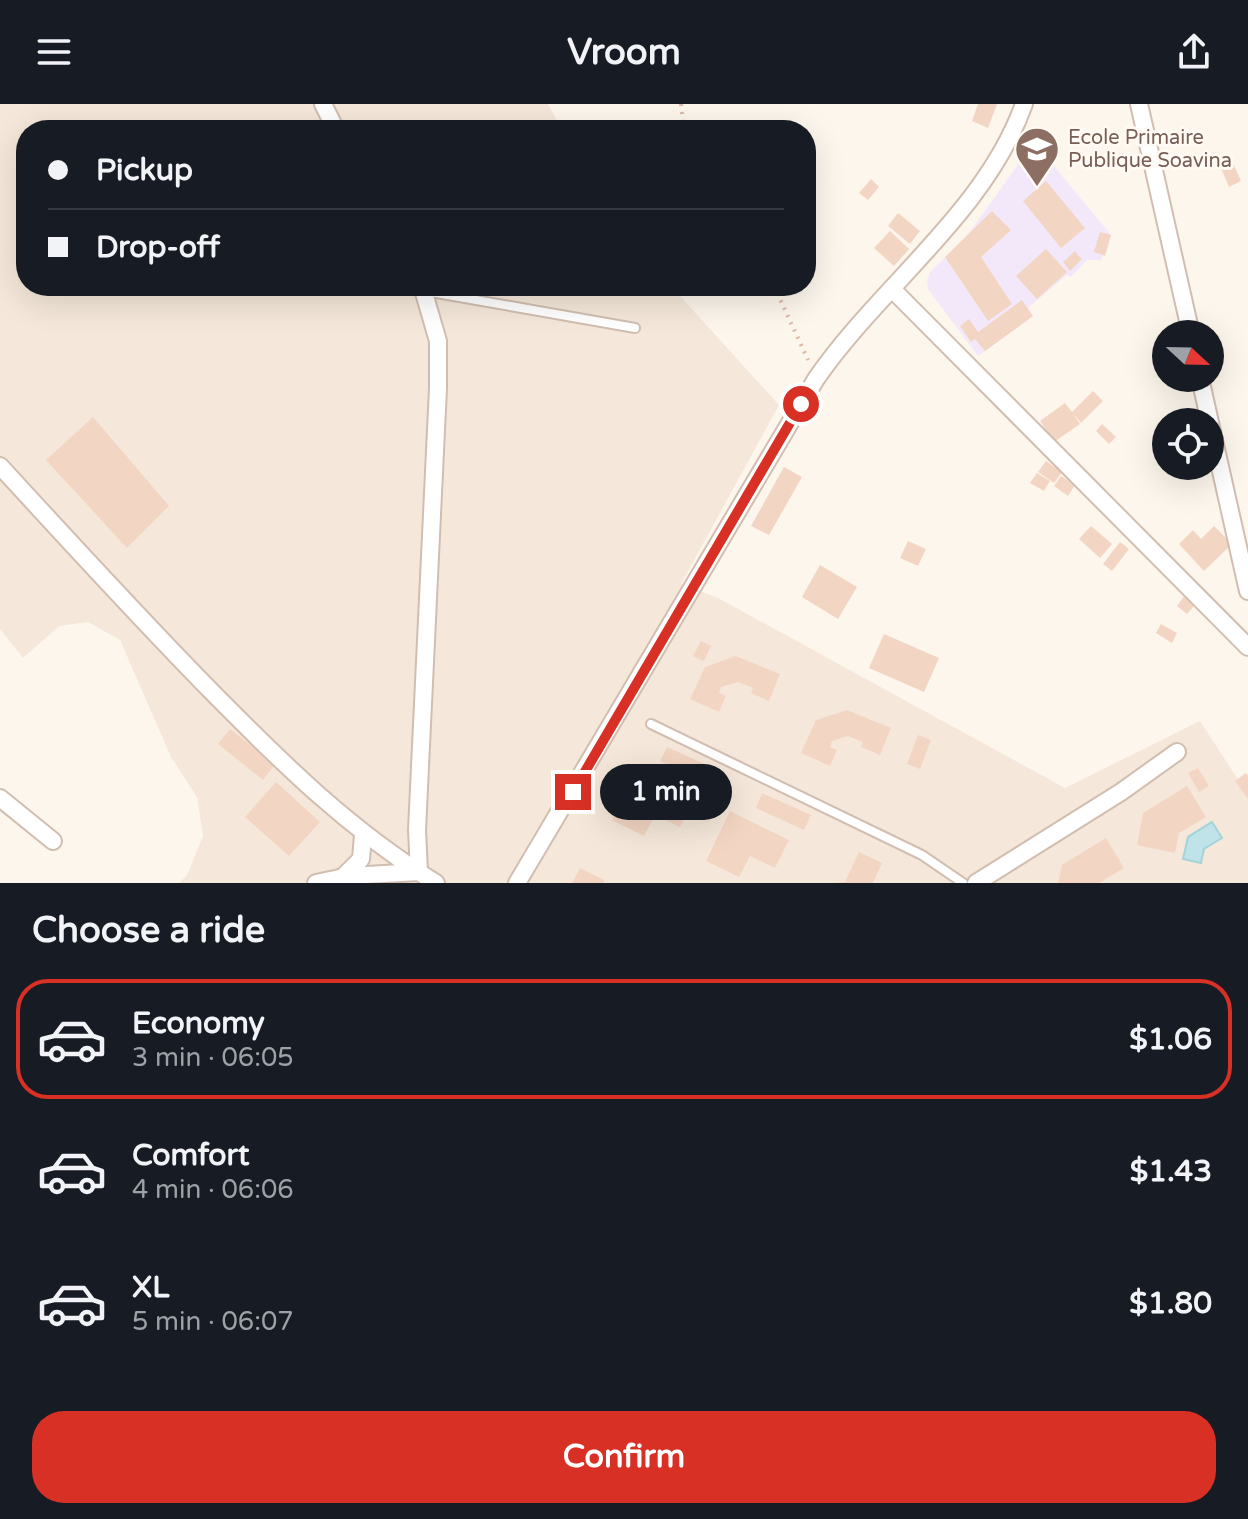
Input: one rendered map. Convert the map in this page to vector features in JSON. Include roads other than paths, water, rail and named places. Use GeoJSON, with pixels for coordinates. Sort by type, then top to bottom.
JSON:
{"type":"FeatureCollection","features":[{"type":"Feature","properties":{"kind":"street"},"geometry":{"type":"LineString","coordinates":[[517,883],[816,379],[837,348],[892,289],[980,185],[1017,124],[1024,104]]}},
{"type":"Feature","properties":{"kind":"street"},"geometry":{"type":"LineString","coordinates":[[1139,104],[1188,320]]}},
{"type":"Feature","properties":{"kind":"street"},"geometry":{"type":"LineString","coordinates":[[892,289],[1248,647]]}},
{"type":"Feature","properties":{"kind":"street"},"geometry":{"type":"LineString","coordinates":[[419,872],[417,830],[438,388],[438,341],[426,296]]}},
{"type":"Feature","properties":{"kind":"street"},"geometry":{"type":"LineString","coordinates":[[1203,392],[1248,591]]}},
{"type":"Feature","properties":{"kind":"street"},"geometry":{"type":"LineString","coordinates":[[0,466],[192,672],[363,835],[436,883]]}},
{"type":"Feature","properties":{"kind":"street"},"geometry":{"type":"LineString","coordinates":[[976,883],[1111,799],[1177,752]]}},
{"type":"Feature","properties":{"kind":"street"},"geometry":{"type":"LineString","coordinates":[[0,798],[53,841]]}},
{"type":"Feature","properties":{"kind":"street"},"geometry":{"type":"LineString","coordinates":[[344,876],[361,859],[363,835]]}},
{"type":"Feature","properties":{"kind":"street"},"geometry":{"type":"LineString","coordinates":[[316,883],[344,876],[419,872]]}},
{"type":"Feature","properties":{"kind":"lane"},"geometry":{"type":"LineString","coordinates":[[462,296],[635,328]]}},
{"type":"Feature","properties":{"kind":"lane"},"geometry":{"type":"LineString","coordinates":[[651,724],[922,855],[963,883]]}},
{"type":"Feature","properties":{"kind":"water"},"geometry":{"type":"Polygon","coordinates":[[[1212,822],[1222,838],[1204,849],[1201,863],[1183,859],[1188,837],[1212,822]]]}},
{"type":"Feature","properties":{"kind":"place","name":"Ecole Primaire Publique Soavina"},"geometry":{"type":"Point","coordinates":[1037,188]}}]}
